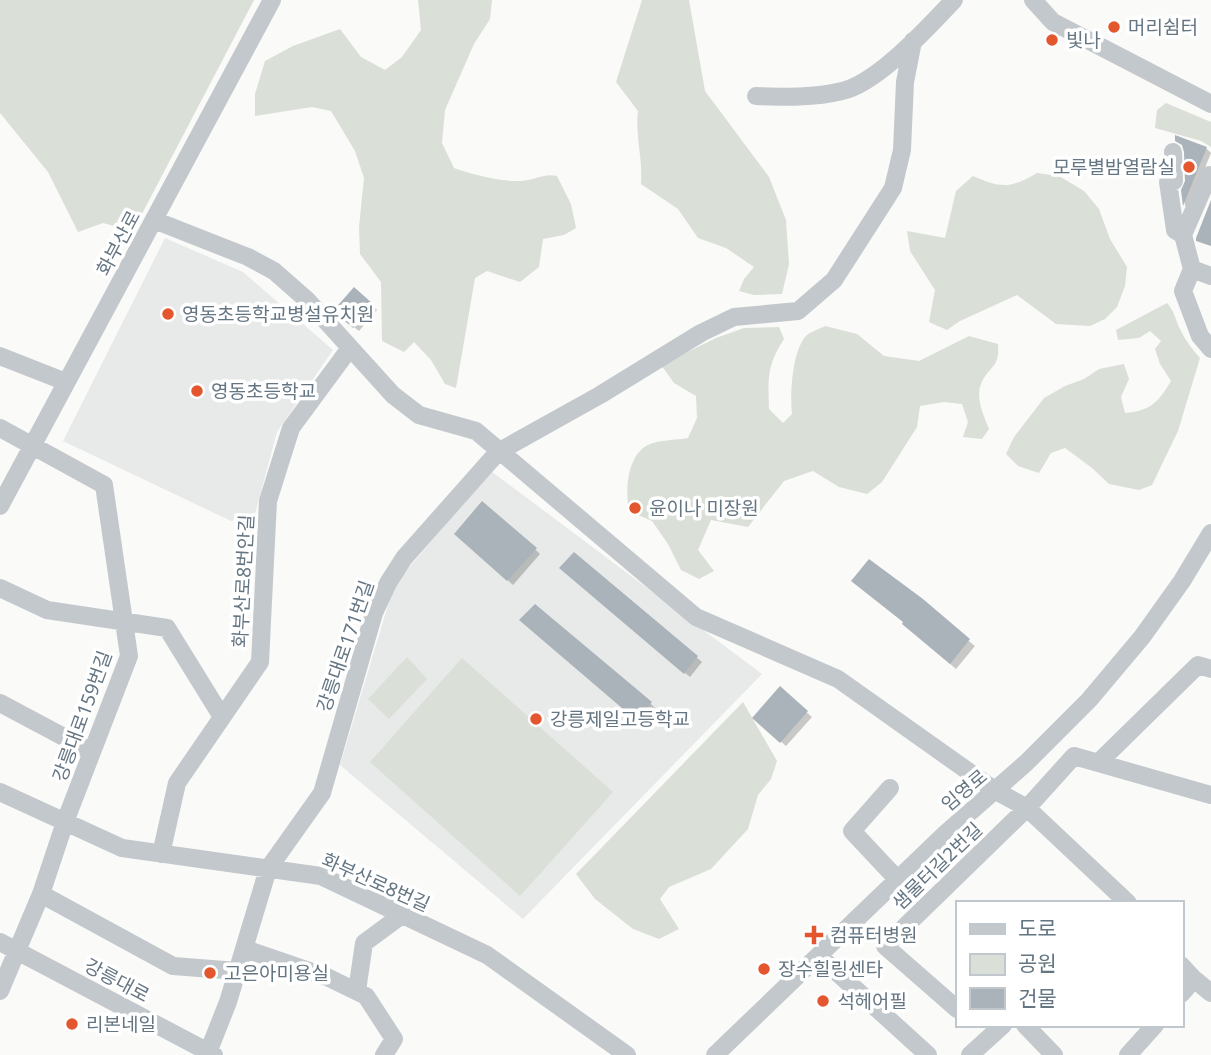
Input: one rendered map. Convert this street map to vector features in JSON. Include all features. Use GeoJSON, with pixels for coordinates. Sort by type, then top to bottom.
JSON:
{"type":"FeatureCollection","features":[{"type":"Feature","properties":{"kind":"street","name":"화부산로"},"geometry":{"type":"LineString","coordinates":[[0,506],[272,0]]}},
{"type":"Feature","properties":{"kind":"street"},"geometry":{"type":"LineString","coordinates":[[756,96],[797,97],[844,91],[881,71],[954,0]]}},
{"type":"Feature","properties":{"kind":"street"},"geometry":{"type":"LineString","coordinates":[[1033,0],[1053,22],[1211,104]]}},
{"type":"Feature","properties":{"kind":"street","name":"강릉대로171번길"},"geometry":{"type":"LineString","coordinates":[[209,1054],[228,1003],[268,869],[322,793],[374,613],[404,558],[498,452],[600,395],[701,333],[734,317],[798,311],[834,280],[893,188],[902,150],[905,82],[913,41]]}},
{"type":"Feature","properties":{"kind":"street"},"geometry":{"type":"LineString","coordinates":[[1173,152],[1174,181],[1168,182],[1175,230],[1183,235]]}},
{"type":"Feature","properties":{"kind":"street"},"geometry":{"type":"LineString","coordinates":[[1211,176],[1209,175],[1183,235],[1192,268],[1183,291],[1200,336],[1211,348]]}},
{"type":"Feature","properties":{"kind":"street"},"geometry":{"type":"LineString","coordinates":[[154,220],[248,257],[274,271],[307,300],[393,395],[419,415],[476,431],[696,617],[838,678],[996,791],[1027,808],[1126,901]]}},
{"type":"Feature","properties":{"kind":"street"},"geometry":{"type":"LineString","coordinates":[[1192,268],[1211,276]]}},
{"type":"Feature","properties":{"kind":"street","name":"화부산로8번안길"},"geometry":{"type":"LineString","coordinates":[[162,854],[177,783],[260,662],[268,501],[291,428],[350,348]]}},
{"type":"Feature","properties":{"kind":"street"},"geometry":{"type":"LineString","coordinates":[[0,356],[66,382]]}},
{"type":"Feature","properties":{"kind":"street"},"geometry":{"type":"LineString","coordinates":[[0,428],[32,445]]}},
{"type":"Feature","properties":{"kind":"street","name":"강릉대로159번길"},"geometry":{"type":"LineString","coordinates":[[0,991],[41,894],[65,822],[129,656],[104,485],[32,445]]}},
{"type":"Feature","properties":{"kind":"street","name":"임영로"},"geometry":{"type":"LineString","coordinates":[[715,1055],[945,834],[996,791],[1080,709],[1126,658],[1182,581],[1211,533]]}},
{"type":"Feature","properties":{"kind":"street"},"geometry":{"type":"LineString","coordinates":[[0,588],[47,610],[167,628],[222,717]]}},
{"type":"Feature","properties":{"kind":"street"},"geometry":{"type":"LineString","coordinates":[[1098,763],[1198,665],[1211,669]]}},
{"type":"Feature","properties":{"kind":"street"},"geometry":{"type":"LineString","coordinates":[[0,703],[92,752]]}},
{"type":"Feature","properties":{"kind":"street"},"geometry":{"type":"LineString","coordinates":[[1027,808],[1074,756],[1211,795]]}},
{"type":"Feature","properties":{"kind":"street"},"geometry":{"type":"LineString","coordinates":[[890,788],[852,831],[898,880]]}},
{"type":"Feature","properties":{"kind":"street","name":"화부산로8번길"},"geometry":{"type":"LineString","coordinates":[[0,792],[122,848],[321,876],[486,955],[627,1055]]}},
{"type":"Feature","properties":{"kind":"street","name":"샘물터길2번길"},"geometry":{"type":"LineString","coordinates":[[956,1008],[884,946],[1027,808]]}},
{"type":"Feature","properties":{"kind":"street"},"geometry":{"type":"LineString","coordinates":[[41,894],[173,966],[238,971]]}},
{"type":"Feature","properties":{"kind":"street"},"geometry":{"type":"LineString","coordinates":[[356,991],[364,943],[402,915]]}},
{"type":"Feature","properties":{"kind":"street","name":"강릉대로"},"geometry":{"type":"LineString","coordinates":[[0,942],[209,1054]]}},
{"type":"Feature","properties":{"kind":"street"},"geometry":{"type":"LineString","coordinates":[[245,949],[327,977],[366,996],[394,1039],[384,1055]]}},
{"type":"Feature","properties":{"kind":"street"},"geometry":{"type":"LineString","coordinates":[[820,956],[928,1055]]}},
{"type":"Feature","properties":{"kind":"street"},"geometry":{"type":"LineString","coordinates":[[1183,967],[1211,993]]}},
{"type":"Feature","properties":{"kind":"street"},"geometry":{"type":"LineString","coordinates":[[1183,992],[1194,979]]}},
{"type":"Feature","properties":{"kind":"street"},"geometry":{"type":"LineString","coordinates":[[1027,1027],[1054,1055]]}},
{"type":"Feature","properties":{"kind":"street"},"geometry":{"type":"LineString","coordinates":[[1128,1055],[1153,1027]]}},
{"type":"Feature","properties":{"kind":"street"},"geometry":{"type":"LineString","coordinates":[[970,1055],[989,1029]]}},
{"type":"Feature","properties":{"kind":"shaded area","name":"영동초등학교"},"geometry":{"type":"Polygon","coordinates":[[[165,238],[243,272],[333,350],[277,432],[255,514],[231,521],[63,441],[165,238]]]}},
{"type":"Feature","properties":{"kind":"shaded area","name":"강릉제일고등학교"},"geometry":{"type":"Polygon","coordinates":[[[491,471],[762,674],[523,919],[340,765],[394,585],[491,471]]]}},
{"type":"Feature","properties":{"kind":"green space"},"geometry":{"type":"Polygon","coordinates":[[[0,0],[254,0],[133,231],[103,223],[78,232],[48,172],[0,113],[0,0]]]}},
{"type":"Feature","properties":{"kind":"green space"},"geometry":{"type":"Polygon","coordinates":[[[418,0],[492,0],[490,19],[474,44],[445,110],[442,143],[454,168],[512,181],[557,176],[571,204],[576,228],[564,235],[543,239],[539,267],[520,282],[487,271],[475,278],[456,388],[445,384],[431,360],[414,342],[404,352],[382,341],[381,282],[360,254],[359,227],[364,178],[355,151],[331,111],[312,107],[255,116],[255,94],[265,61],[293,46],[340,29],[361,57],[385,70],[402,57],[421,30],[418,0]]]}},
{"type":"Feature","properties":{"kind":"green space"},"geometry":{"type":"Polygon","coordinates":[[[642,0],[689,0],[705,91],[769,177],[786,220],[789,264],[782,294],[754,295],[739,291],[744,279],[754,267],[726,248],[698,238],[678,209],[641,184],[638,111],[616,82],[642,0]]]}},
{"type":"Feature","properties":{"kind":"green space"},"geometry":{"type":"Polygon","coordinates":[[[1166,103],[1211,122],[1211,147],[1201,141],[1155,128],[1157,110],[1166,103]]]}},
{"type":"Feature","properties":{"kind":"green space"},"geometry":{"type":"Polygon","coordinates":[[[1037,173],[1059,176],[1084,191],[1099,209],[1110,239],[1127,267],[1125,286],[1117,307],[1105,319],[1090,326],[1056,324],[1017,295],[960,321],[947,330],[929,322],[935,290],[910,251],[907,231],[945,238],[956,191],[973,176],[1005,185],[1020,182],[1037,173]]]}},
{"type":"Feature","properties":{"kind":"green space"},"geometry":{"type":"Polygon","coordinates":[[[1167,303],[1184,337],[1200,358],[1178,431],[1152,485],[1139,490],[1109,484],[1065,448],[1051,453],[1039,473],[1018,466],[1006,454],[1014,437],[1044,398],[1099,369],[1124,364],[1129,379],[1121,397],[1125,413],[1147,408],[1162,395],[1171,381],[1160,364],[1155,349],[1161,341],[1150,331],[1139,338],[1118,340],[1116,330],[1167,303]]]}},
{"type":"Feature","properties":{"kind":"green space"},"geometry":{"type":"Polygon","coordinates":[[[825,326],[857,334],[884,356],[919,361],[969,336],[998,344],[996,363],[979,389],[981,407],[989,429],[982,439],[963,437],[968,422],[962,404],[944,402],[920,406],[917,427],[882,482],[867,494],[839,487],[813,471],[784,481],[748,527],[711,520],[698,550],[714,571],[699,579],[681,570],[652,521],[629,511],[628,503],[629,474],[641,450],[657,442],[688,438],[697,418],[696,396],[674,383],[661,365],[716,338],[744,328],[779,327],[784,339],[774,357],[770,373],[769,409],[783,423],[792,414],[791,396],[797,353],[807,335],[825,326]]]}},
{"type":"Feature","properties":{"kind":"green space"},"geometry":{"type":"Polygon","coordinates":[[[407,657],[427,679],[389,719],[368,699],[407,657]]]}},
{"type":"Feature","properties":{"kind":"green space"},"geometry":{"type":"Polygon","coordinates":[[[462,658],[613,792],[520,896],[370,762],[462,658]]]}},
{"type":"Feature","properties":{"kind":"green space"},"geometry":{"type":"Polygon","coordinates":[[[743,702],[777,761],[771,779],[758,795],[748,829],[711,869],[669,887],[660,899],[679,929],[659,939],[633,929],[595,899],[576,874],[743,702]]]}},
{"type":"Feature","properties":{"kind":"building","name":"모루별밤열람실"},"geometry":{"type":"Polygon","coordinates":[[[1175,135],[1207,147],[1183,206],[1181,190],[1185,181],[1184,152],[1182,145],[1175,141],[1175,135]]]}},
{"type":"Feature","properties":{"kind":"building"},"geometry":{"type":"Polygon","coordinates":[[[1211,200],[1211,246],[1196,241],[1196,238],[1211,200]]]}},
{"type":"Feature","properties":{"kind":"building"},"geometry":{"type":"Polygon","coordinates":[[[354,287],[373,304],[353,328],[333,311],[354,287]]]}},
{"type":"Feature","properties":{"kind":"building"},"geometry":{"type":"Polygon","coordinates":[[[482,501],[537,548],[507,581],[454,534],[482,501]]]}},
{"type":"Feature","properties":{"kind":"building"},"geometry":{"type":"Polygon","coordinates":[[[574,552],[698,656],[684,674],[559,568],[574,552]]]}},
{"type":"Feature","properties":{"kind":"building"},"geometry":{"type":"Polygon","coordinates":[[[869,559],[923,599],[970,639],[950,664],[851,581],[869,559]]]}},
{"type":"Feature","properties":{"kind":"building"},"geometry":{"type":"Polygon","coordinates":[[[535,604],[652,702],[636,720],[519,620],[535,604]]]}},
{"type":"Feature","properties":{"kind":"building"},"geometry":{"type":"Polygon","coordinates":[[[780,686],[808,711],[780,743],[752,718],[780,686]]]}},
{"type":"Feature","properties":{"kind":"place","name":"머리쉼터"},"geometry":{"type":"Point","coordinates":[1114,27]}},
{"type":"Feature","properties":{"kind":"place","name":"빛나"},"geometry":{"type":"Point","coordinates":[1052,40]}},
{"type":"Feature","properties":{"kind":"place","name":"모루별밤열람실"},"geometry":{"type":"Point","coordinates":[1189,167]}},
{"type":"Feature","properties":{"kind":"place","name":"영동초등학교병설유치원"},"geometry":{"type":"Point","coordinates":[168,314]}},
{"type":"Feature","properties":{"kind":"place","name":"영동초등학교"},"geometry":{"type":"Point","coordinates":[197,391]}},
{"type":"Feature","properties":{"kind":"place","name":"윤이나 미장원"},"geometry":{"type":"Point","coordinates":[635,508]}},
{"type":"Feature","properties":{"kind":"place","name":"강릉제일고등학교"},"geometry":{"type":"Point","coordinates":[536,719]}},
{"type":"Feature","properties":{"kind":"place","name":"컴퓨터병원"},"geometry":{"type":"Point","coordinates":[814,935]}},
{"type":"Feature","properties":{"kind":"place","name":"장수힐링센타"},"geometry":{"type":"Point","coordinates":[764,969]}},
{"type":"Feature","properties":{"kind":"place","name":"고은아미용실"},"geometry":{"type":"Point","coordinates":[210,973]}},
{"type":"Feature","properties":{"kind":"place","name":"석헤어필"},"geometry":{"type":"Point","coordinates":[823,1001]}},
{"type":"Feature","properties":{"kind":"place","name":"리본네일"},"geometry":{"type":"Point","coordinates":[72,1024]}}]}
